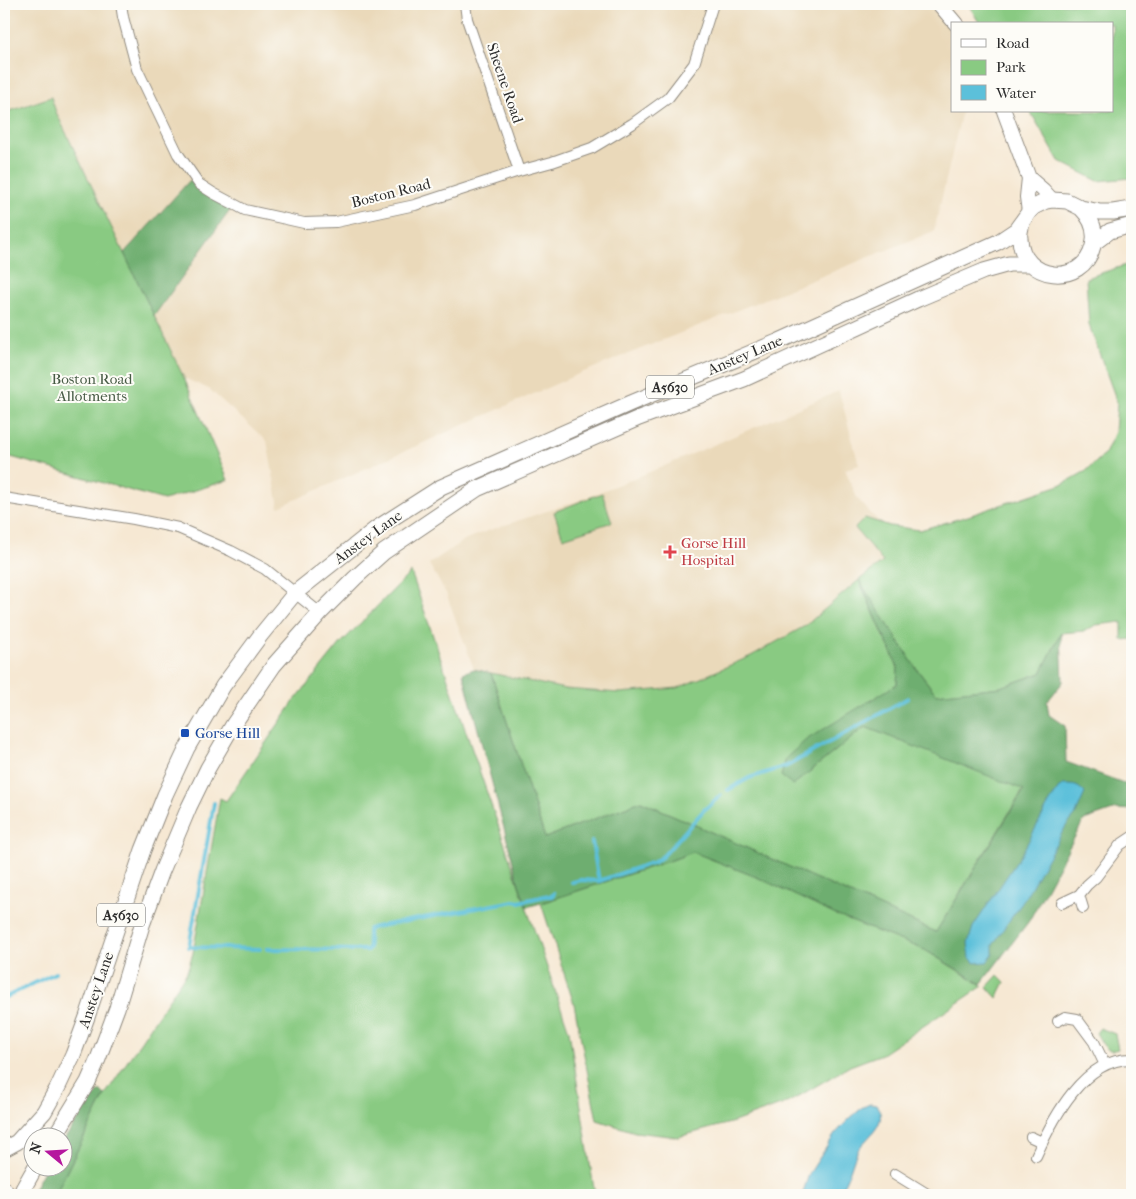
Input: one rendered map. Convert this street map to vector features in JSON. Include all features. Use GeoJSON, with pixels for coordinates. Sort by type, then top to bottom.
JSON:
{"type":"FeatureCollection","features":[{"type":"Feature","properties":{"kind":"main road"},"geometry":{"type":"LineString","coordinates":[[1052,200],[1067,201],[1081,208],[1100,212],[1132,209]]}},
{"type":"Feature","properties":{"kind":"main road","name":"Anstey Lane"},"geometry":{"type":"LineString","coordinates":[[4,1150],[17,1142],[44,1112],[73,1056],[143,850],[165,795],[187,748],[223,686],[295,593],[377,528],[441,487],[891,292],[998,242],[1016,230],[1040,204],[1052,200]]}},
{"type":"Feature","properties":{"kind":"main road"},"geometry":{"type":"LineString","coordinates":[[1026,218],[1020,238],[1023,252],[1031,264],[1038,270],[1047,273],[1056,275],[1070,273],[1083,264],[1092,251],[1094,243],[1092,224],[1088,215],[1081,208]]}},
{"type":"Feature","properties":{"kind":"main road"},"geometry":{"type":"LineString","coordinates":[[1094,243],[1110,231],[1132,225]]}},
{"type":"Feature","properties":{"kind":"main road","name":"Anstey Lane"},"geometry":{"type":"LineString","coordinates":[[61,1126],[88,1082],[98,1059],[117,1008],[149,907],[188,807],[204,776],[233,725],[274,666],[320,613],[384,552],[476,489],[639,418],[744,379],[918,298],[984,271],[1009,264],[1031,264]]}},
{"type":"Feature","properties":{"kind":"main road"},"geometry":{"type":"LineString","coordinates":[[22,1195],[30,1176]]}},
{"type":"Feature","properties":{"kind":"main road"},"geometry":{"type":"LineString","coordinates":[[4,1189],[8,1195]]}},
{"type":"Feature","properties":{"kind":"street","name":"Boston Road"},"geometry":{"type":"LineString","coordinates":[[121,4],[122,16],[137,69],[178,154],[199,184],[245,210],[304,223],[336,222],[415,206],[592,148],[632,124],[668,98],[694,64],[713,4]]}},
{"type":"Feature","properties":{"kind":"street","name":"Sheene Road"},"geometry":{"type":"LineString","coordinates":[[465,4],[467,18],[519,171]]}},
{"type":"Feature","properties":{"kind":"street"},"geometry":{"type":"LineString","coordinates":[[940,4],[954,22]]}},
{"type":"Feature","properties":{"kind":"street"},"geometry":{"type":"LineString","coordinates":[[1004,112],[1029,178],[1026,218]]}},
{"type":"Feature","properties":{"kind":"street"},"geometry":{"type":"LineString","coordinates":[[1029,178],[1052,200]]}},
{"type":"Feature","properties":{"kind":"street"},"geometry":{"type":"LineString","coordinates":[[4,498],[178,528],[231,551],[265,569],[320,613]]}},
{"type":"Feature","properties":{"kind":"street"},"geometry":{"type":"LineString","coordinates":[[1062,903],[1079,895],[1096,877],[1120,845],[1132,837]]}},
{"type":"Feature","properties":{"kind":"street"},"geometry":{"type":"LineString","coordinates":[[1079,895],[1083,908]]}},
{"type":"Feature","properties":{"kind":"street"},"geometry":{"type":"LineString","coordinates":[[1058,1021],[1065,1017],[1077,1019],[1094,1042],[1105,1065]]}},
{"type":"Feature","properties":{"kind":"street"},"geometry":{"type":"LineString","coordinates":[[1036,1156],[1063,1106],[1076,1088],[1092,1072],[1105,1065],[1125,1058],[1132,1059]]}},
{"type":"Feature","properties":{"kind":"street"},"geometry":{"type":"LineString","coordinates":[[1031,1137],[1042,1142]]}},
{"type":"Feature","properties":{"kind":"street"},"geometry":{"type":"LineString","coordinates":[[895,1174],[929,1195]]}},
{"type":"Feature","properties":{"kind":"shaded area"},"geometry":{"type":"Polygon","coordinates":[[[4,4],[939,4],[951,22],[951,112],[962,112],[934,231],[576,375],[279,507],[267,441],[209,389],[184,378],[154,316],[231,209],[190,180],[124,253],[56,112],[51,97],[4,113],[4,4]]]}},
{"type":"Feature","properties":{"kind":"shaded area","name":"Gorse Hill Hospital"},"geometry":{"type":"Polygon","coordinates":[[[839,391],[859,465],[845,469],[857,498],[872,515],[901,541],[883,562],[805,626],[751,656],[678,688],[620,693],[565,689],[474,669],[446,593],[429,564],[466,539],[577,501],[662,467],[839,391]]]}},
{"type":"Feature","properties":{"kind":"green space"},"geometry":{"type":"Polygon","coordinates":[[[968,4],[1132,4],[1132,178],[1098,181],[1059,161],[1031,112],[1114,112],[1114,22],[979,22],[968,4]]]}},
{"type":"Feature","properties":{"kind":"green space","name":"Boston Road Allotments"},"geometry":{"type":"Polygon","coordinates":[[[51,97],[56,112],[184,378],[228,480],[164,500],[4,455],[4,113],[51,97]]]}},
{"type":"Feature","properties":{"kind":"green space"},"geometry":{"type":"Polygon","coordinates":[[[190,180],[231,209],[154,316],[124,253],[190,180]]]}},
{"type":"Feature","properties":{"kind":"green space"},"geometry":{"type":"Polygon","coordinates":[[[1132,263],[1132,639],[1122,640],[1122,622],[1096,625],[1085,631],[1061,633],[1041,673],[1001,687],[936,694],[916,668],[861,584],[898,668],[897,684],[793,785],[865,727],[1025,787],[936,932],[641,801],[545,838],[491,673],[565,689],[620,693],[678,688],[751,656],[805,626],[883,562],[855,528],[865,518],[890,526],[920,530],[1063,484],[1086,471],[1105,454],[1115,432],[1117,402],[1089,325],[1086,278],[1132,263]]]}},
{"type":"Feature","properties":{"kind":"green space"},"geometry":{"type":"Polygon","coordinates":[[[602,493],[612,522],[563,538],[554,512],[602,493]]]}},
{"type":"Feature","properties":{"kind":"green space"},"geometry":{"type":"Polygon","coordinates":[[[411,572],[569,1031],[595,1195],[55,1195],[64,1176],[72,1176],[72,1161],[105,1095],[187,972],[193,953],[220,798],[226,801],[295,700],[341,643],[411,572]]]}},
{"type":"Feature","properties":{"kind":"green space"},"geometry":{"type":"Polygon","coordinates":[[[859,580],[916,668],[936,694],[1001,687],[1041,673],[1061,633],[1063,682],[1047,702],[1049,715],[1065,726],[1066,762],[1132,786],[1132,810],[1116,809],[1084,820],[1029,921],[981,984],[925,950],[838,916],[759,878],[693,852],[527,907],[519,885],[463,673],[474,669],[491,673],[545,838],[641,801],[936,932],[1024,790],[865,727],[793,785],[781,776],[786,758],[806,740],[897,684],[898,667],[859,580]]]}},
{"type":"Feature","properties":{"kind":"green space"},"geometry":{"type":"Polygon","coordinates":[[[693,852],[759,878],[838,916],[925,950],[983,986],[882,1054],[850,1066],[789,1102],[734,1122],[678,1137],[635,1132],[597,1120],[574,1004],[541,903],[693,852]]]}},
{"type":"Feature","properties":{"kind":"green space"},"geometry":{"type":"Polygon","coordinates":[[[998,975],[1005,982],[997,998],[987,987],[998,975]]]}},
{"type":"Feature","properties":{"kind":"green space"},"geometry":{"type":"Polygon","coordinates":[[[1100,1028],[1115,1034],[1118,1049],[1110,1050],[1104,1046],[1096,1033],[1100,1028]]]}},
{"type":"Feature","properties":{"kind":"green space"},"geometry":{"type":"Polygon","coordinates":[[[100,1090],[105,1095],[72,1161],[72,1128],[100,1090]]]}},
{"type":"Feature","properties":{"kind":"green space"},"geometry":{"type":"Polygon","coordinates":[[[41,1176],[64,1176],[55,1195],[32,1195],[41,1176]]]}},
{"type":"Feature","properties":{"kind":"water"},"geometry":{"type":"Polygon","coordinates":[[[1062,785],[1075,786],[1085,793],[1075,816],[1066,826],[1022,903],[993,945],[993,955],[987,962],[975,963],[970,958],[968,943],[973,927],[1021,855],[1048,805],[1062,785]]]}},
{"type":"Feature","properties":{"kind":"water"},"geometry":{"type":"Polygon","coordinates":[[[870,1104],[876,1105],[880,1112],[878,1125],[857,1152],[846,1180],[837,1195],[802,1195],[809,1174],[835,1134],[863,1107],[870,1104]]]}},
{"type":"Feature","properties":{"kind":"waterway"},"geometry":{"type":"LineString","coordinates":[[728,790],[749,778],[787,766],[908,698]]}},
{"type":"Feature","properties":{"kind":"waterway"},"geometry":{"type":"LineString","coordinates":[[572,882],[582,880],[599,881],[654,862],[663,856],[704,810],[721,795]]}},
{"type":"Feature","properties":{"kind":"waterway"},"geometry":{"type":"LineString","coordinates":[[214,803],[189,947],[260,949]]}},
{"type":"Feature","properties":{"kind":"waterway"},"geometry":{"type":"LineString","coordinates":[[592,842],[599,881]]}},
{"type":"Feature","properties":{"kind":"waterway"},"geometry":{"type":"LineString","coordinates":[[267,949],[367,950],[369,948],[369,929],[375,927],[514,901],[519,902],[552,896],[554,893]]}},
{"type":"Feature","properties":{"kind":"waterway"},"geometry":{"type":"LineString","coordinates":[[4,996],[6,997],[55,973]]}},
{"type":"Feature","properties":{"kind":"place","name":"Gorse Hill Hospital"},"geometry":{"type":"Point","coordinates":[670,552]}},
{"type":"Feature","properties":{"kind":"place","name":"Gorse Hill"},"geometry":{"type":"Point","coordinates":[185,733]}}]}
